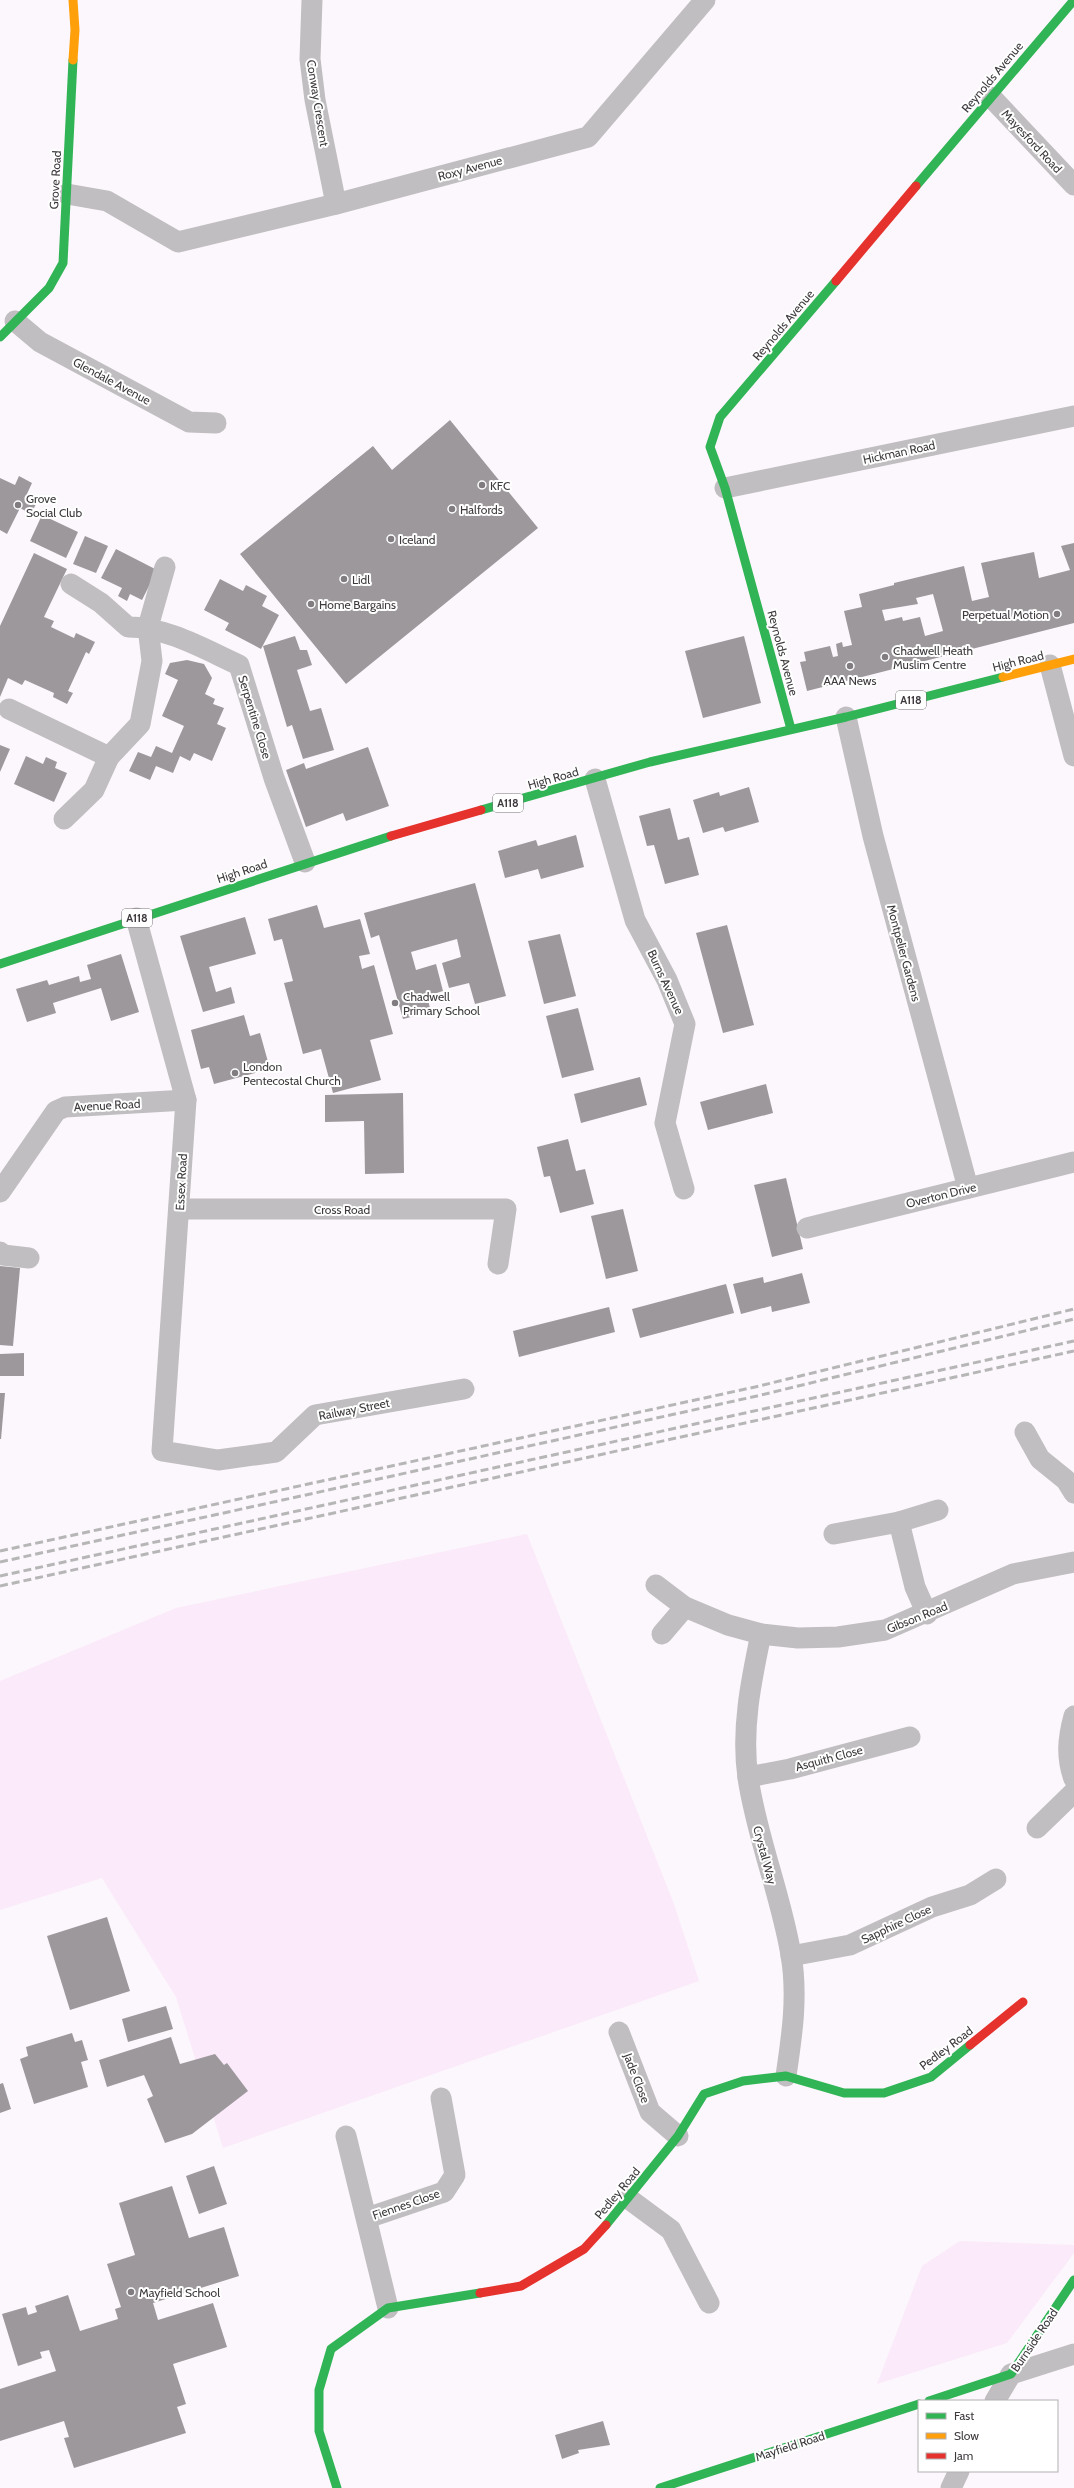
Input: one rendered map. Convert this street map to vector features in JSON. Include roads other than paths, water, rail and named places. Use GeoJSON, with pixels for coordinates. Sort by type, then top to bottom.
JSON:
{"type":"FeatureCollection","features":[{"type":"Feature","properties":{"kind":"street","name":"Grove Road"},"geometry":{"type":"LineString","coordinates":[[0,337],[49,288],[62,263],[75,30],[73,0]]}},
{"type":"Feature","properties":{"kind":"street","name":"Conway Crescent"},"geometry":{"type":"LineString","coordinates":[[312,0],[310,59],[315,100],[336,204]]}},
{"type":"Feature","properties":{"kind":"street","name":"Roxy Avenue"},"geometry":{"type":"LineString","coordinates":[[67,194],[108,201],[178,242],[336,204],[588,137],[705,0]]}},
{"type":"Feature","properties":{"kind":"street","name":"Reynolds Avenue"},"geometry":{"type":"LineString","coordinates":[[791,729],[725,488],[710,447],[720,417],[1074,0]]}},
{"type":"Feature","properties":{"kind":"street","name":"Mayesford Road"},"geometry":{"type":"LineString","coordinates":[[991,97],[1074,185]]}},
{"type":"Feature","properties":{"kind":"street","name":"Glendale Avenue"},"geometry":{"type":"LineString","coordinates":[[15,321],[40,342],[189,422],[216,423]]}},
{"type":"Feature","properties":{"kind":"street","name":"Hickman Road"},"geometry":{"type":"LineString","coordinates":[[725,488],[1074,416]]}},
{"type":"Feature","properties":{"kind":"street"},"geometry":{"type":"LineString","coordinates":[[64,819],[94,790],[109,757],[140,724],[152,661],[148,627],[165,567]]}},
{"type":"Feature","properties":{"kind":"street","name":"Serpentine Close"},"geometry":{"type":"LineString","coordinates":[[71,584],[101,603],[128,627],[148,627],[192,643],[239,665],[274,778],[305,862]]}},
{"type":"Feature","properties":{"kind":"street","name":"High Road"},"geometry":{"type":"LineString","coordinates":[[0,964],[354,846],[595,779],[650,762],[846,717],[1074,659]]}},
{"type":"Feature","properties":{"kind":"street"},"geometry":{"type":"LineString","coordinates":[[1050,665],[1074,756]]}},
{"type":"Feature","properties":{"kind":"street"},"geometry":{"type":"LineString","coordinates":[[9,709],[109,757]]}},
{"type":"Feature","properties":{"kind":"street","name":"Montpelier Gardens"},"geometry":{"type":"LineString","coordinates":[[846,717],[873,836],[968,1188]]}},
{"type":"Feature","properties":{"kind":"street","name":"Burns Avenue"},"geometry":{"type":"LineString","coordinates":[[595,779],[635,920],[667,980],[685,1024],[665,1122],[684,1189]]}},
{"type":"Feature","properties":{"kind":"street","name":"Essex Road"},"geometry":{"type":"LineString","coordinates":[[136,918],[186,1100],[162,1451]]}},
{"type":"Feature","properties":{"kind":"street","name":"Avenue Road"},"geometry":{"type":"LineString","coordinates":[[0,1192],[56,1111],[65,1107],[186,1100]]}},
{"type":"Feature","properties":{"kind":"street","name":"Overton Drive"},"geometry":{"type":"LineString","coordinates":[[807,1228],[1074,1162]]}},
{"type":"Feature","properties":{"kind":"street","name":"Cross Road"},"geometry":{"type":"LineString","coordinates":[[179,1209],[506,1209],[498,1264]]}},
{"type":"Feature","properties":{"kind":"street"},"geometry":{"type":"LineString","coordinates":[[0,1252],[3,1255],[29,1258]]}},
{"type":"Feature","properties":{"kind":"street","name":"Railway Street"},"geometry":{"type":"LineString","coordinates":[[162,1451],[218,1460],[276,1452],[315,1416],[464,1389]]}},
{"type":"Feature","properties":{"kind":"street"},"geometry":{"type":"LineString","coordinates":[[1025,1432],[1040,1459],[1066,1480],[1074,1493]]}},
{"type":"Feature","properties":{"kind":"street"},"geometry":{"type":"LineString","coordinates":[[834,1534],[899,1522],[938,1510]]}},
{"type":"Feature","properties":{"kind":"street"},"geometry":{"type":"LineString","coordinates":[[899,1522],[915,1587],[927,1614]]}},
{"type":"Feature","properties":{"kind":"street","name":"Gibson Road"},"geometry":{"type":"LineString","coordinates":[[656,1585],[685,1607],[728,1625],[761,1634],[798,1638],[838,1637],[885,1630],[927,1614],[1013,1574],[1074,1562]]}},
{"type":"Feature","properties":{"kind":"street"},"geometry":{"type":"LineString","coordinates":[[662,1634],[685,1607]]}},
{"type":"Feature","properties":{"kind":"street","name":"Crystal Way"},"geometry":{"type":"LineString","coordinates":[[761,1634],[750,1684],[746,1743],[748,1777],[755,1817],[791,1956],[794,2022],[786,2076]]}},
{"type":"Feature","properties":{"kind":"street"},"geometry":{"type":"LineString","coordinates":[[1074,1716],[1068,1740],[1070,1767],[1074,1779]]}},
{"type":"Feature","properties":{"kind":"street","name":"Asquith Close"},"geometry":{"type":"LineString","coordinates":[[748,1777],[790,1768],[910,1736]]}},
{"type":"Feature","properties":{"kind":"street"},"geometry":{"type":"LineString","coordinates":[[1037,1828],[1074,1792]]}},
{"type":"Feature","properties":{"kind":"street","name":"Sapphire Close"},"geometry":{"type":"LineString","coordinates":[[791,1956],[850,1945],[932,1906],[970,1895],[996,1879]]}},
{"type":"Feature","properties":{"kind":"street","name":"Pedley Road"},"geometry":{"type":"LineString","coordinates":[[337,2488],[318,2430],[318,2390],[331,2349],[388,2308],[521,2286],[584,2249],[629,2199],[678,2136],[704,2094],[743,2081],[786,2076],[844,2093],[884,2093],[931,2077],[1024,2002]]}},
{"type":"Feature","properties":{"kind":"street","name":"Jade Close"},"geometry":{"type":"LineString","coordinates":[[619,2032],[650,2112],[678,2136]]}},
{"type":"Feature","properties":{"kind":"street","name":"Fiennes Close"},"geometry":{"type":"LineString","coordinates":[[367,2218],[444,2192],[455,2175],[441,2098]]}},
{"type":"Feature","properties":{"kind":"street","name":"Fiennes Close"},"geometry":{"type":"LineString","coordinates":[[346,2136],[388,2308]]}},
{"type":"Feature","properties":{"kind":"street"},"geometry":{"type":"LineString","coordinates":[[629,2199],[671,2230],[709,2303]]}},
{"type":"Feature","properties":{"kind":"street","name":"Burnside Road"},"geometry":{"type":"LineString","coordinates":[[996,2400],[1011,2374],[1074,2280]]}},
{"type":"Feature","properties":{"kind":"street"},"geometry":{"type":"LineString","coordinates":[[932,2400],[1074,2354]]}},
{"type":"Feature","properties":{"kind":"street","name":"Mayfield Road"},"geometry":{"type":"LineString","coordinates":[[669,2487],[918,2404]]}},
{"type":"Feature","properties":{"kind":"street"},"geometry":{"type":"LineString","coordinates":[[951,2488],[959,2472]]}},
{"type":"Feature","properties":{"kind":"railway"},"geometry":{"type":"LineString","coordinates":[[0,1551],[755,1387],[1074,1309]]}},
{"type":"Feature","properties":{"kind":"railway"},"geometry":{"type":"LineString","coordinates":[[0,1562],[757,1396],[1074,1319]]}},
{"type":"Feature","properties":{"kind":"railway"},"geometry":{"type":"LineString","coordinates":[[0,1576],[1074,1341]]}},
{"type":"Feature","properties":{"kind":"railway"},"geometry":{"type":"LineString","coordinates":[[0,1586],[1074,1351]]}},
{"type":"Feature","properties":{"kind":"place","name":"KFC"},"geometry":{"type":"Point","coordinates":[482,485]}},
{"type":"Feature","properties":{"kind":"place","name":"Grove Social Club"},"geometry":{"type":"Point","coordinates":[18,505]}},
{"type":"Feature","properties":{"kind":"place","name":"Halfords"},"geometry":{"type":"Point","coordinates":[452,509]}},
{"type":"Feature","properties":{"kind":"place","name":"Iceland"},"geometry":{"type":"Point","coordinates":[391,539]}},
{"type":"Feature","properties":{"kind":"place","name":"Lidl"},"geometry":{"type":"Point","coordinates":[344,579]}},
{"type":"Feature","properties":{"kind":"place","name":"Home Bargains"},"geometry":{"type":"Point","coordinates":[311,604]}},
{"type":"Feature","properties":{"kind":"place","name":"Perpetual Motion"},"geometry":{"type":"Point","coordinates":[1057,614]}},
{"type":"Feature","properties":{"kind":"place","name":"Chadwell Heath Muslim Centre"},"geometry":{"type":"Point","coordinates":[885,657]}},
{"type":"Feature","properties":{"kind":"place","name":"AAA News"},"geometry":{"type":"Point","coordinates":[850,666]}},
{"type":"Feature","properties":{"kind":"place","name":"Chadwell Primary School"},"geometry":{"type":"Point","coordinates":[395,1003]}},
{"type":"Feature","properties":{"kind":"place","name":"London Pentecostal Church"},"geometry":{"type":"Point","coordinates":[235,1073]}},
{"type":"Feature","properties":{"kind":"place","name":"Mayfield School"},"geometry":{"type":"Point","coordinates":[131,2292]}}]}
